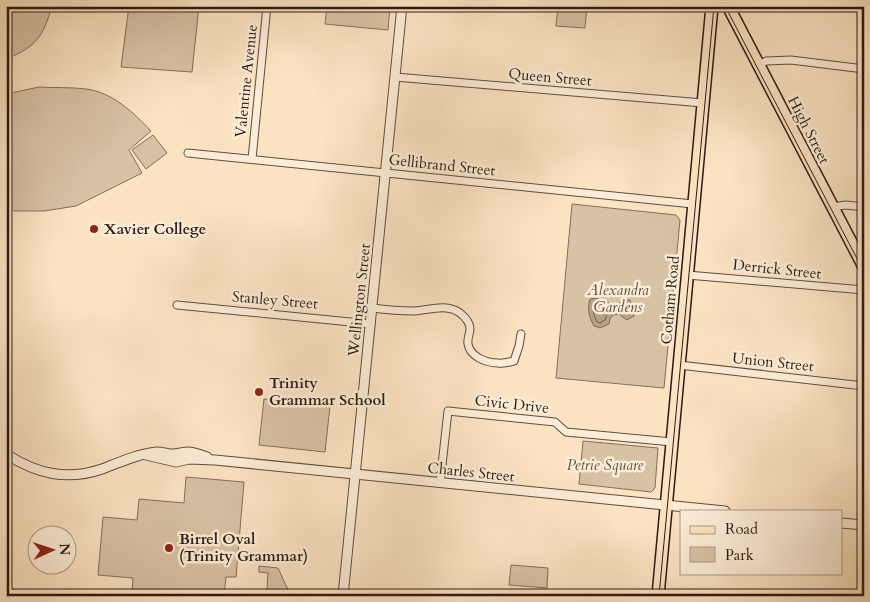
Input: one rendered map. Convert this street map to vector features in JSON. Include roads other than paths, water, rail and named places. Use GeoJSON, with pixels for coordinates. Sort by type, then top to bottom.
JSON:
{"type":"FeatureCollection","features":[{"type":"Feature","properties":{"kind":"main road","name":"Cotham Road"},"geometry":{"type":"LineString","coordinates":[[658,596],[712,6]]}},
{"type":"Feature","properties":{"kind":"main road","name":"High Street"},"geometry":{"type":"LineString","coordinates":[[728,6],[864,267]]}},
{"type":"Feature","properties":{"kind":"street","name":"Valentine Avenue"},"geometry":{"type":"LineString","coordinates":[[252,159],[267,6]]}},
{"type":"Feature","properties":{"kind":"street","name":"Wellington Street"},"geometry":{"type":"LineString","coordinates":[[343,596],[402,6]]}},
{"type":"Feature","properties":{"kind":"street"},"geometry":{"type":"LineString","coordinates":[[759,65],[768,61],[791,60],[864,69]]}},
{"type":"Feature","properties":{"kind":"street","name":"Queen Street"},"geometry":{"type":"LineString","coordinates":[[395,77],[703,103]]}},
{"type":"Feature","properties":{"kind":"street","name":"Gellibrand Street"},"geometry":{"type":"LineString","coordinates":[[188,153],[694,204]]}},
{"type":"Feature","properties":{"kind":"street"},"geometry":{"type":"LineString","coordinates":[[832,206],[864,206]]}},
{"type":"Feature","properties":{"kind":"street","name":"Derrick Street"},"geometry":{"type":"LineString","coordinates":[[687,275],[864,290]]}},
{"type":"Feature","properties":{"kind":"street","name":"Stanley Street"},"geometry":{"type":"LineString","coordinates":[[177,305],[371,324]]}},
{"type":"Feature","properties":{"kind":"street"},"geometry":{"type":"LineString","coordinates":[[372,308],[393,311],[422,310],[438,307],[452,308],[467,319],[470,328],[468,347],[475,356],[499,364],[514,361],[519,346],[520,334]]}},
{"type":"Feature","properties":{"kind":"street","name":"Union Street"},"geometry":{"type":"LineString","coordinates":[[679,365],[864,386]]}},
{"type":"Feature","properties":{"kind":"street","name":"Civic Drive"},"geometry":{"type":"LineString","coordinates":[[440,483],[448,411],[556,422],[566,432],[672,442]]}},
{"type":"Feature","properties":{"kind":"street","name":"Charles Street"},"geometry":{"type":"LineString","coordinates":[[6,454],[40,472],[53,474],[88,473],[127,459],[146,455],[176,462],[189,459],[215,460],[715,510]]}},
{"type":"Feature","properties":{"kind":"street"},"geometry":{"type":"LineString","coordinates":[[842,523],[864,525]]}},
{"type":"Feature","properties":{"kind":"street"},"geometry":{"type":"LineString","coordinates":[[6,593],[34,596]]}},
{"type":"Feature","properties":{"kind":"water"},"geometry":{"type":"Polygon","coordinates":[[[596,298],[608,302],[612,308],[617,307],[620,302],[630,300],[634,316],[627,320],[619,314],[613,315],[609,324],[600,328],[594,326],[589,306],[590,299],[596,298]]]}},
{"type":"Feature","properties":{"kind":"tram line"},"geometry":{"type":"LineString","coordinates":[[659,596],[714,6]]}},
{"type":"Feature","properties":{"kind":"tram line"},"geometry":{"type":"LineString","coordinates":[[725,6],[864,272]]}},
{"type":"Feature","properties":{"kind":"place","name":"Xavier College"},"geometry":{"type":"Point","coordinates":[94,229]}},
{"type":"Feature","properties":{"kind":"place","name":"Trinity Grammar School"},"geometry":{"type":"Point","coordinates":[259,392]}},
{"type":"Feature","properties":{"kind":"place","name":"Birrel Oval (Trinity Grammar)"},"geometry":{"type":"Point","coordinates":[169,548]}},
{"type":"Feature","properties":{"kind":"park label","name":"Alexandra Gardens"},"geometry":{"type":"Point","coordinates":[618,298]}},
{"type":"Feature","properties":{"kind":"park label","name":"Petrie Square"},"geometry":{"type":"Point","coordinates":[605,465]}}]}
